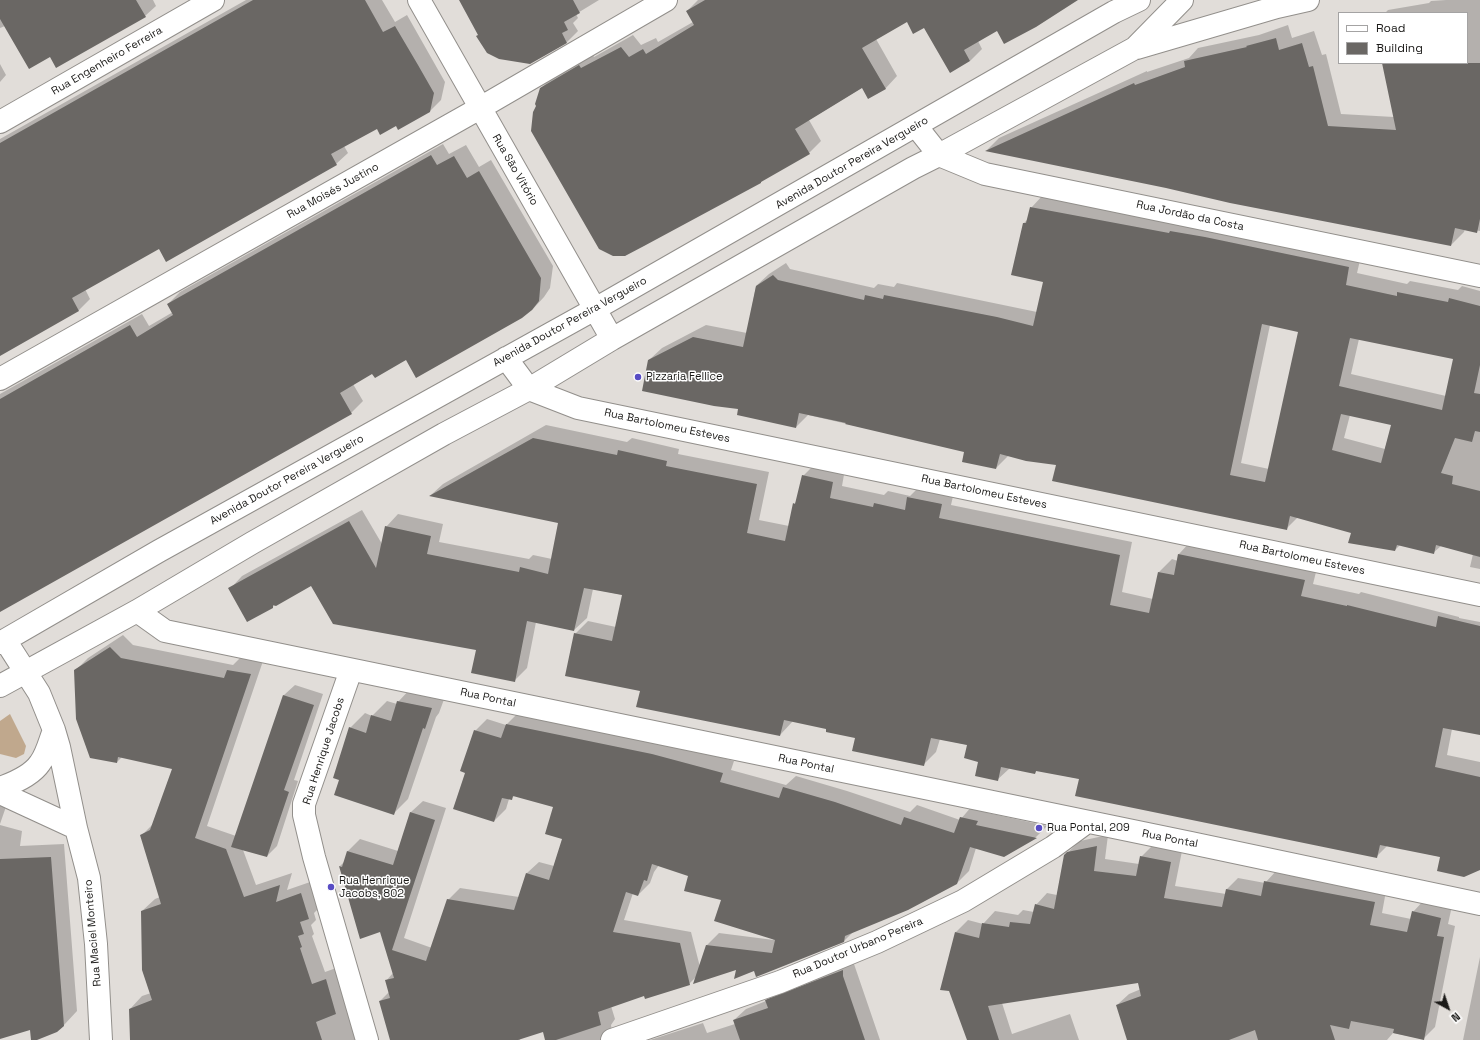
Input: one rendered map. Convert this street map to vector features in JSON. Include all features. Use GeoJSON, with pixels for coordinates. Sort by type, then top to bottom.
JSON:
{"type":"FeatureCollection","features":[{"type":"Feature","properties":{"kind":"street","name":"Rua Engenheiro Ferreira"},"geometry":{"type":"LineString","coordinates":[[0,122],[213,0]]}},
{"type":"Feature","properties":{"kind":"street","name":"Rua São Vitório"},"geometry":{"type":"LineString","coordinates":[[419,0],[612,339]]}},
{"type":"Feature","properties":{"kind":"street","name":"Rua Moisés Justino"},"geometry":{"type":"LineString","coordinates":[[0,379],[480,108],[666,0]]}},
{"type":"Feature","properties":{"kind":"street","name":"Avenida Doutor Pereira Vergueiro"},"geometry":{"type":"LineString","coordinates":[[2,642],[166,547],[595,309],[1107,16],[1139,0]]}},
{"type":"Feature","properties":{"kind":"street"},"geometry":{"type":"LineString","coordinates":[[1136,48],[1182,0]]}},
{"type":"Feature","properties":{"kind":"street"},"geometry":{"type":"LineString","coordinates":[[0,686],[137,611],[252,543],[437,438],[529,389],[612,339],[913,168],[1136,48],[1277,7],[1308,0]]}},
{"type":"Feature","properties":{"kind":"street","name":"Rua Jordão da Costa"},"geometry":{"type":"LineString","coordinates":[[916,126],[939,155],[984,174],[1480,276]]}},
{"type":"Feature","properties":{"kind":"street"},"geometry":{"type":"LineString","coordinates":[[506,358],[529,389]]}},
{"type":"Feature","properties":{"kind":"street","name":"Rua Bartolomeu Esteves"},"geometry":{"type":"LineString","coordinates":[[529,389],[578,408],[1480,595]]}},
{"type":"Feature","properties":{"kind":"street","name":"Rua Pontal"},"geometry":{"type":"LineString","coordinates":[[137,611],[165,631],[1480,903]]}},
{"type":"Feature","properties":{"kind":"street","name":"Rua Maciel Monteiro"},"geometry":{"type":"LineString","coordinates":[[2,642],[26,672],[39,693],[54,730],[59,747],[76,828],[91,889],[96,944],[101,1040]]}},
{"type":"Feature","properties":{"kind":"street","name":"Rua Henrique Jacobs"},"geometry":{"type":"LineString","coordinates":[[351,670],[304,804],[304,815],[314,857],[367,1040]]}},
{"type":"Feature","properties":{"kind":"street"},"geometry":{"type":"LineString","coordinates":[[0,788],[26,776],[40,763],[54,730]]}},
{"type":"Feature","properties":{"kind":"street"},"geometry":{"type":"LineString","coordinates":[[0,793],[76,828]]}},
{"type":"Feature","properties":{"kind":"street","name":"Rua Doutor Urbano Pereira"},"geometry":{"type":"LineString","coordinates":[[612,1040],[780,982],[877,942],[963,901],[1053,847],[1087,822]]}},
{"type":"Feature","properties":{"kind":"shaded area"},"geometry":{"type":"Polygon","coordinates":[[[10,714],[26,746],[24,754],[16,758],[0,754],[0,721],[10,714]]]}},
{"type":"Feature","properties":{"kind":"building"},"geometry":{"type":"Polygon","coordinates":[[[0,0],[136,0],[146,17],[56,68],[50,57],[29,69],[0,19],[0,0]]]}},
{"type":"Feature","properties":{"kind":"building"},"geometry":{"type":"Polygon","coordinates":[[[253,0],[365,0],[383,32],[395,26],[418,65],[434,93],[430,112],[398,130],[396,126],[380,135],[377,129],[331,154],[337,165],[166,262],[159,249],[72,298],[79,311],[0,356],[0,143],[253,0]]]}},
{"type":"Feature","properties":{"kind":"building"},"geometry":{"type":"Polygon","coordinates":[[[459,0],[573,0],[580,13],[564,22],[568,30],[562,33],[567,43],[530,64],[499,59],[487,53],[476,36],[478,35],[459,0]]]}},
{"type":"Feature","properties":{"kind":"building"},"geometry":{"type":"Polygon","coordinates":[[[705,0],[1078,0],[1036,27],[1004,44],[997,31],[964,50],[970,61],[950,73],[924,28],[913,34],[907,22],[862,48],[886,89],[868,99],[862,88],[795,129],[810,154],[761,183],[625,256],[613,256],[599,249],[531,131],[533,112],[540,88],[579,65],[581,68],[621,47],[629,57],[643,49],[646,54],[694,25],[686,11],[705,0]]]}},
{"type":"Feature","properties":{"kind":"building"},"geometry":{"type":"Polygon","coordinates":[[[1276,38],[1279,50],[1302,43],[1309,67],[1313,66],[1328,126],[1396,130],[1382,64],[1480,63],[1480,219],[1477,233],[1455,228],[1451,246],[1230,203],[1166,188],[985,151],[1134,83],[1135,85],[1185,67],[1184,61],[1247,47],[1246,46],[1276,38]]]}},
{"type":"Feature","properties":{"kind":"building"},"geometry":{"type":"Polygon","coordinates":[[[431,155],[437,165],[454,156],[467,178],[479,171],[541,278],[539,301],[532,310],[522,318],[416,378],[406,360],[375,378],[372,374],[340,393],[352,414],[0,612],[0,399],[130,325],[137,337],[173,315],[167,304],[431,155]]]}},
{"type":"Feature","properties":{"kind":"building"},"geometry":{"type":"Polygon","coordinates":[[[1030,207],[1169,233],[1170,231],[1205,237],[1349,267],[1346,285],[1397,296],[1397,292],[1448,302],[1449,298],[1480,306],[1480,365],[1474,393],[1480,394],[1480,432],[1475,431],[1472,442],[1455,438],[1441,473],[1453,476],[1452,484],[1480,491],[1480,557],[1436,545],[1434,554],[1397,545],[1395,551],[1348,543],[1351,533],[1290,516],[1287,530],[1052,481],[1056,465],[1026,461],[1000,454],[996,469],[962,462],[964,452],[845,424],[846,423],[799,413],[796,428],[737,415],[738,409],[714,406],[642,391],[648,360],[693,337],[743,347],[756,286],[773,275],[778,280],[864,300],[865,295],[883,299],[884,295],[997,317],[1033,326],[1043,282],[1011,275],[1023,223],[1026,223],[1030,207]],[[1262,324],[1230,475],[1265,482],[1298,332],[1262,324]],[[1350,338],[1339,386],[1442,410],[1453,359],[1350,338]],[[1341,414],[1332,450],[1381,463],[1391,425],[1341,414]]]}},
{"type":"Feature","properties":{"kind":"building"},"geometry":{"type":"Polygon","coordinates":[[[533,438],[617,455],[618,450],[667,461],[666,466],[757,484],[747,533],[785,541],[793,503],[795,504],[802,475],[833,482],[830,498],[873,507],[874,503],[905,510],[907,497],[942,504],[939,518],[1120,555],[1110,605],[1149,613],[1158,572],[1174,575],[1178,554],[1305,580],[1301,596],[1347,605],[1436,627],[1438,616],[1480,626],[1480,735],[1443,728],[1435,767],[1480,777],[1480,870],[1464,877],[1437,871],[1440,857],[1380,845],[1377,858],[1075,796],[1079,779],[1036,771],[1035,774],[1001,767],[998,781],[975,776],[978,762],[964,758],[967,745],[931,738],[924,766],[852,751],[855,738],[826,732],[826,729],[784,720],[780,736],[636,707],[640,691],[565,676],[574,633],[612,641],[622,595],[584,588],[574,631],[527,621],[515,682],[471,673],[476,650],[333,624],[311,586],[276,606],[273,605],[273,608],[247,622],[228,588],[349,521],[376,568],[385,526],[431,536],[427,554],[519,572],[520,567],[548,574],[558,523],[429,496],[533,438]]]}},
{"type":"Feature","properties":{"kind":"building"},"geometry":{"type":"Polygon","coordinates":[[[110,647],[121,658],[224,678],[227,670],[251,674],[195,838],[226,849],[244,897],[280,885],[276,902],[301,893],[309,919],[300,922],[304,934],[298,936],[302,947],[300,948],[312,984],[326,979],[336,1014],[316,1022],[322,1040],[130,1040],[129,1009],[152,1000],[142,970],[141,911],[161,904],[140,835],[150,830],[172,769],[118,757],[117,763],[90,758],[76,719],[74,670],[110,647]]]}},
{"type":"Feature","properties":{"kind":"building"},"geometry":{"type":"Polygon","coordinates":[[[283,695],[314,705],[284,790],[289,792],[267,857],[231,847],[283,695]]]}},
{"type":"Feature","properties":{"kind":"building"},"geometry":{"type":"Polygon","coordinates":[[[397,701],[432,708],[425,729],[423,728],[394,815],[334,795],[339,780],[333,778],[349,727],[366,733],[371,715],[391,721],[397,701]]]}},
{"type":"Feature","properties":{"kind":"building"},"geometry":{"type":"Polygon","coordinates":[[[506,724],[652,754],[723,773],[720,782],[779,798],[783,787],[835,802],[901,825],[904,817],[954,833],[960,817],[978,821],[976,825],[1037,838],[1004,857],[970,847],[957,884],[908,910],[845,936],[844,942],[756,977],[754,971],[734,979],[736,970],[693,984],[706,945],[772,953],[775,940],[714,921],[721,900],[684,891],[688,876],[652,864],[647,881],[644,880],[638,896],[626,892],[613,932],[680,943],[690,985],[645,999],[644,996],[598,1012],[601,1025],[556,1040],[545,1040],[543,1032],[518,1040],[390,1040],[379,1001],[390,998],[385,980],[394,978],[380,932],[360,939],[339,866],[342,867],[347,851],[393,865],[410,812],[435,820],[392,950],[426,961],[447,899],[514,910],[526,873],[549,880],[562,839],[545,834],[553,807],[513,796],[512,800],[502,798],[494,822],[453,809],[465,773],[460,771],[474,730],[501,738],[506,724]]]}},
{"type":"Feature","properties":{"kind":"building"},"geometry":{"type":"Polygon","coordinates":[[[1097,846],[1094,871],[1136,876],[1140,856],[1171,862],[1164,898],[1222,907],[1226,889],[1261,896],[1264,881],[1375,902],[1370,925],[1407,932],[1412,911],[1441,918],[1437,936],[1444,937],[1424,1040],[1393,1033],[1394,1029],[1351,1021],[1349,1029],[1330,1025],[1335,1040],[1258,1040],[1255,1030],[1229,1040],[1127,1040],[1116,1005],[1141,996],[1138,983],[988,1006],[999,1040],[967,1040],[949,991],[940,990],[955,932],[979,938],[982,923],[1009,927],[1010,922],[1030,924],[1035,904],[1054,909],[1064,855],[1067,852],[1097,846]]]}},
{"type":"Feature","properties":{"kind":"building"},"geometry":{"type":"Polygon","coordinates":[[[51,857],[64,1026],[57,1032],[37,1040],[31,1040],[30,1030],[0,1039],[0,859],[51,857]]]}},
{"type":"Feature","properties":{"kind":"building"},"geometry":{"type":"Polygon","coordinates":[[[843,970],[843,976],[865,1040],[740,1040],[733,1020],[768,1008],[765,1000],[843,970]]]}},
{"type":"Feature","properties":{"kind":"place","name":"Pizzaria Fellice"},"geometry":{"type":"Point","coordinates":[638,377]}},
{"type":"Feature","properties":{"kind":"place","name":"Rua Pontal, 209"},"geometry":{"type":"Point","coordinates":[1039,828]}},
{"type":"Feature","properties":{"kind":"place","name":"Rua Henrique Jacobs, 802"},"geometry":{"type":"Point","coordinates":[331,887]}}]}
